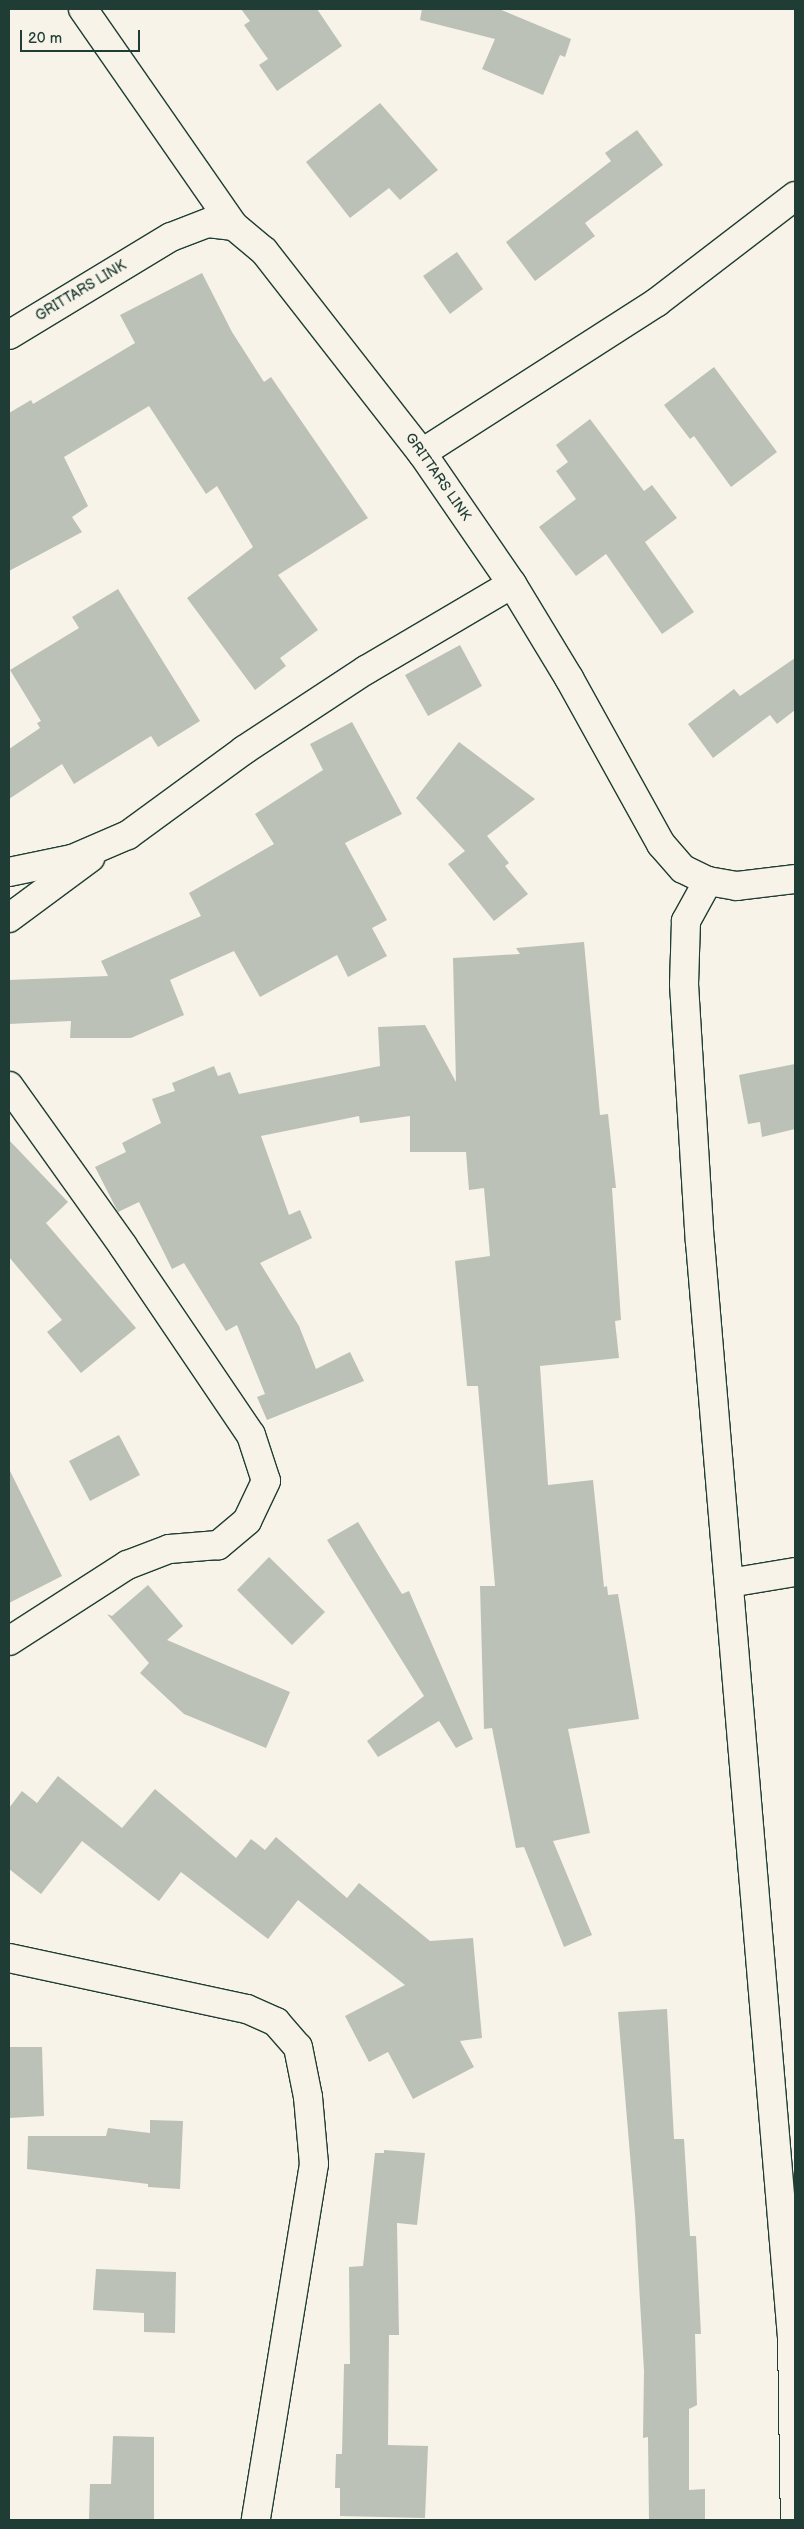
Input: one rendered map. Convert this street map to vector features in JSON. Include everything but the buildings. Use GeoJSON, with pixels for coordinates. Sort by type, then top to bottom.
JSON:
{"type":"FeatureCollection","features":[{"type":"Feature","properties":{"kind":"street"},"geometry":{"type":"LineString","coordinates":[[83,9],[234,226]]}},
{"type":"Feature","properties":{"kind":"street"},"geometry":{"type":"LineString","coordinates":[[422,453],[657,302],[795,196]]}},
{"type":"Feature","properties":{"kind":"street","name":"GRITTARS LINK"},"geometry":{"type":"LineString","coordinates":[[9,335],[171,237],[208,223],[234,226],[264,251],[422,453],[512,584],[569,678],[661,844],[683,868],[708,881],[737,886],[795,879]]}},
{"type":"Feature","properties":{"kind":"street"},"geometry":{"type":"LineString","coordinates":[[9,872],[72,858],[128,835],[244,750],[366,670],[512,584]]}},
{"type":"Feature","properties":{"kind":"street"},"geometry":{"type":"LineString","coordinates":[[9,918],[116,840]]}},
{"type":"Feature","properties":{"kind":"street"},"geometry":{"type":"LineString","coordinates":[[708,881],[686,921],[684,984],[700,1242],[792,2338],[795,2520]]}},
{"type":"Feature","properties":{"kind":"street"},"geometry":{"type":"LineString","coordinates":[[9,1086],[123,1246],[251,1435],[266,1482],[247,1521],[218,1544],[169,1549],[127,1565],[9,1641]]}},
{"type":"Feature","properties":{"kind":"street"},"geometry":{"type":"LineString","coordinates":[[729,1583],[795,1572]]}},
{"type":"Feature","properties":{"kind":"street"},"geometry":{"type":"LineString","coordinates":[[9,1958],[247,2009],[276,2022],[298,2047],[308,2096],[314,2164],[256,2520]]}}]}
